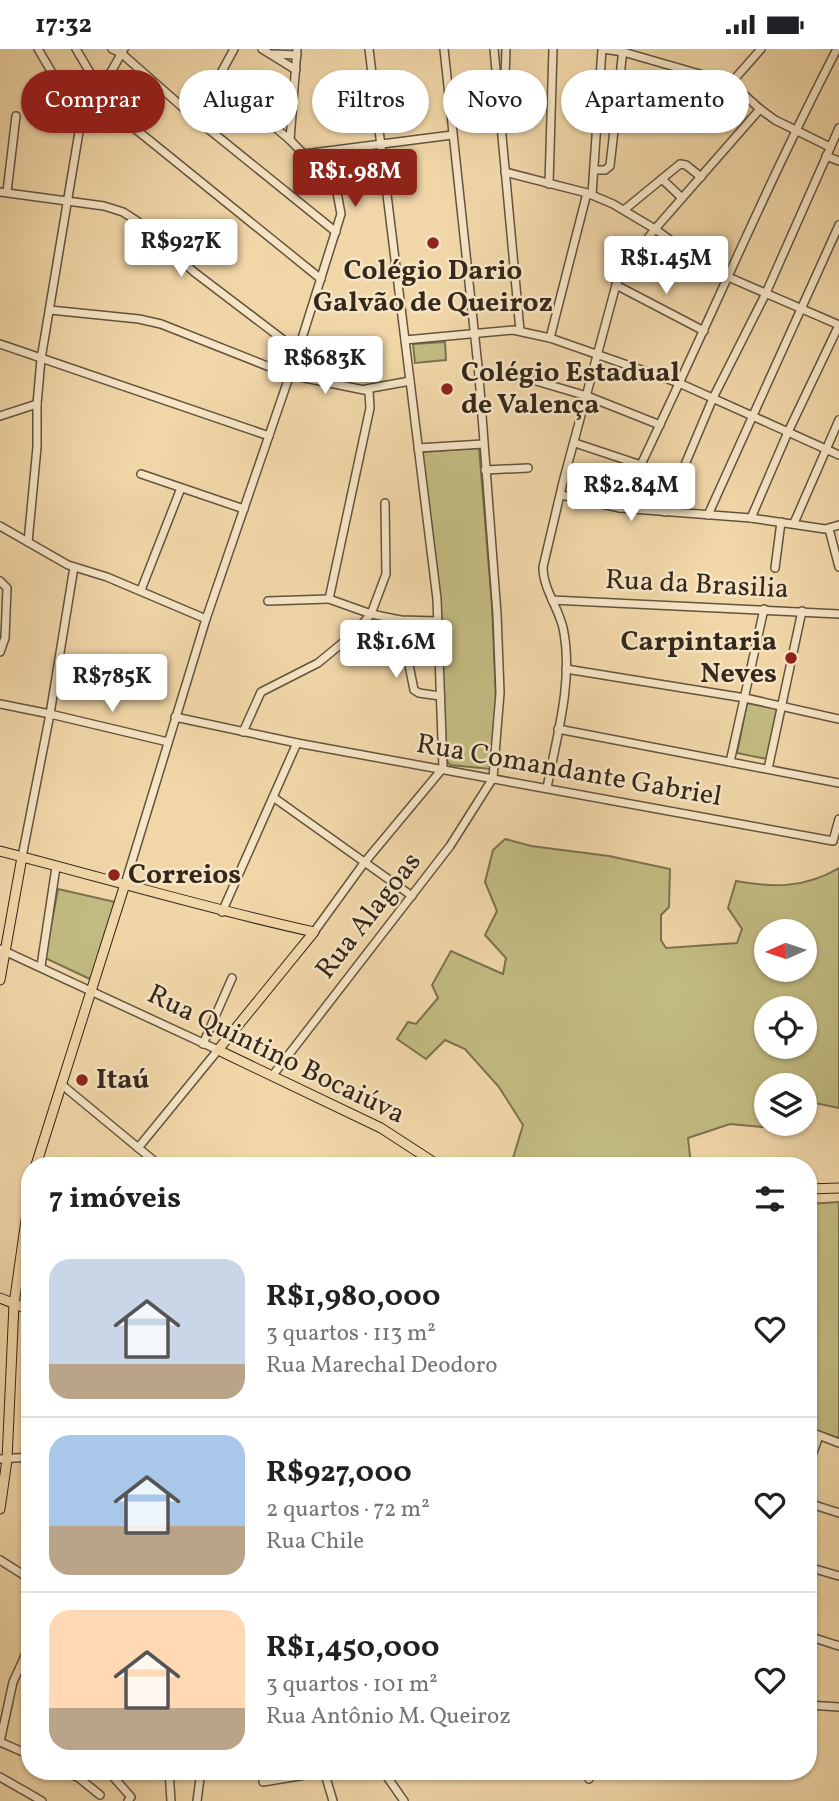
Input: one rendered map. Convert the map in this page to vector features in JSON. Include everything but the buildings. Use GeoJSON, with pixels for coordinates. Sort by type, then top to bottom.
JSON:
{"type":"FeatureCollection","features":[{"type":"Feature","properties":{"kind":"main road"},"geometry":{"type":"LineString","coordinates":[[0,851],[222,912],[314,932],[218,1050]]}},
{"type":"Feature","properties":{"kind":"main road"},"geometry":{"type":"LineString","coordinates":[[0,980],[3,950],[22,857]]}},
{"type":"Feature","properties":{"kind":"main road"},"geometry":{"type":"LineString","coordinates":[[38,1157],[125,884]]}},
{"type":"Feature","properties":{"kind":"main road","name":"Rua Quintino Bocaiúva"},"geometry":{"type":"LineString","coordinates":[[218,1050],[381,1128],[419,1157]]}},
{"type":"Feature","properties":{"kind":"main road"},"geometry":{"type":"LineString","coordinates":[[817,1189],[839,1188]]}},
{"type":"Feature","properties":{"kind":"main road"},"geometry":{"type":"LineString","coordinates":[[0,1509],[14,1304],[21,1254]]}},
{"type":"Feature","properties":{"kind":"main road"},"geometry":{"type":"LineString","coordinates":[[0,1298],[21,1307]]}},
{"type":"Feature","properties":{"kind":"street"},"geometry":{"type":"LineString","coordinates":[[38,49],[52,70]]}},
{"type":"Feature","properties":{"kind":"street"},"geometry":{"type":"LineString","coordinates":[[76,49],[87,70]]}},
{"type":"Feature","properties":{"kind":"street"},"geometry":{"type":"LineString","coordinates":[[112,49],[122,51],[179,103]]}},
{"type":"Feature","properties":{"kind":"street"},"geometry":{"type":"LineString","coordinates":[[224,70],[234,49]]}},
{"type":"Feature","properties":{"kind":"street"},"geometry":{"type":"LineString","coordinates":[[314,932],[364,863],[443,768],[437,599],[369,49]]}},
{"type":"Feature","properties":{"kind":"street"},"geometry":{"type":"LineString","coordinates":[[444,49],[479,376],[500,657],[493,778]]}},
{"type":"Feature","properties":{"kind":"street"},"geometry":{"type":"LineString","coordinates":[[494,49],[496,70]]}},
{"type":"Feature","properties":{"kind":"street"},"geometry":{"type":"LineString","coordinates":[[505,70],[506,49]]}},
{"type":"Feature","properties":{"kind":"street"},"geometry":{"type":"LineString","coordinates":[[550,184],[553,49]]}},
{"type":"Feature","properties":{"kind":"street"},"geometry":{"type":"LineString","coordinates":[[550,338],[590,194],[602,49],[623,51],[687,70]]}},
{"type":"Feature","properties":{"kind":"street"},"geometry":{"type":"LineString","coordinates":[[742,70],[761,49]]}},
{"type":"Feature","properties":{"kind":"street"},"geometry":{"type":"LineString","coordinates":[[620,508],[795,130],[837,49]]}},
{"type":"Feature","properties":{"kind":"street"},"geometry":{"type":"LineString","coordinates":[[112,70],[122,51]]}},
{"type":"Feature","properties":{"kind":"street"},"geometry":{"type":"LineString","coordinates":[[266,51],[297,52],[290,140]]}},
{"type":"Feature","properties":{"kind":"street"},"geometry":{"type":"LineString","coordinates":[[266,51],[296,69]]}},
{"type":"Feature","properties":{"kind":"street"},"geometry":{"type":"LineString","coordinates":[[594,170],[605,170],[610,166],[623,51]]}},
{"type":"Feature","properties":{"kind":"street"},"geometry":{"type":"LineString","coordinates":[[749,99],[795,130],[830,147]]}},
{"type":"Feature","properties":{"kind":"street"},"geometry":{"type":"LineString","coordinates":[[547,788],[566,669],[564,633],[543,567],[616,285],[621,273],[654,229],[760,109]]}},
{"type":"Feature","properties":{"kind":"street"},"geometry":{"type":"LineString","coordinates":[[16,116],[3,192],[104,207],[129,215],[194,272],[298,351]]}},
{"type":"Feature","properties":{"kind":"street"},"geometry":{"type":"LineString","coordinates":[[665,512],[713,398],[766,293],[839,128]]}},
{"type":"Feature","properties":{"kind":"street"},"geometry":{"type":"LineString","coordinates":[[28,542],[37,447],[41,359],[80,133]]}},
{"type":"Feature","properties":{"kind":"street"},"geometry":{"type":"LineString","coordinates":[[140,133],[321,279]]}},
{"type":"Feature","properties":{"kind":"street"},"geometry":{"type":"LineString","coordinates":[[213,133],[336,232]]}},
{"type":"Feature","properties":{"kind":"street"},"geometry":{"type":"LineString","coordinates":[[125,884],[206,619],[298,351],[341,214],[336,187],[282,133]]}},
{"type":"Feature","properties":{"kind":"street"},"geometry":{"type":"LineString","coordinates":[[502,133],[520,331]]}},
{"type":"Feature","properties":{"kind":"street"},"geometry":{"type":"LineString","coordinates":[[304,154],[452,135]]}},
{"type":"Feature","properties":{"kind":"street"},"geometry":{"type":"LineString","coordinates":[[826,156],[839,161]]}},
{"type":"Feature","properties":{"kind":"street"},"geometry":{"type":"LineString","coordinates":[[624,210],[682,164],[701,177]]}},
{"type":"Feature","properties":{"kind":"street"},"geometry":{"type":"LineString","coordinates":[[505,172],[590,194],[624,210],[701,264],[727,278],[839,325],[751,518]]}},
{"type":"Feature","properties":{"kind":"street"},"geometry":{"type":"LineString","coordinates":[[662,179],[682,198]]}},
{"type":"Feature","properties":{"kind":"street"},"geometry":{"type":"LineString","coordinates":[[708,515],[839,225]]}},
{"type":"Feature","properties":{"kind":"street"},"geometry":{"type":"LineString","coordinates":[[616,285],[704,331]]}},
{"type":"Feature","properties":{"kind":"street"},"geometry":{"type":"LineString","coordinates":[[50,310],[161,324],[290,375],[370,393],[370,408],[329,599]]}},
{"type":"Feature","properties":{"kind":"street"},"geometry":{"type":"LineString","coordinates":[[405,340],[520,331],[550,338],[679,383],[839,455]]}},
{"type":"Feature","properties":{"kind":"street"},"geometry":{"type":"LineString","coordinates":[[0,344],[269,436]]}},
{"type":"Feature","properties":{"kind":"street"},"geometry":{"type":"LineString","coordinates":[[479,376],[519,376],[587,396],[660,425]]}},
{"type":"Feature","properties":{"kind":"street"},"geometry":{"type":"LineString","coordinates":[[365,390],[410,381]]}},
{"type":"Feature","properties":{"kind":"street"},"geometry":{"type":"LineString","coordinates":[[0,416],[37,404]]}},
{"type":"Feature","properties":{"kind":"street"},"geometry":{"type":"LineString","coordinates":[[794,523],[839,420]]}},
{"type":"Feature","properties":{"kind":"street"},"geometry":{"type":"LineString","coordinates":[[575,443],[641,465]]}},
{"type":"Feature","properties":{"kind":"street"},"geometry":{"type":"LineString","coordinates":[[418,448],[483,444]]}},
{"type":"Feature","properties":{"kind":"street"},"geometry":{"type":"LineString","coordinates":[[485,470],[528,468]]}},
{"type":"Feature","properties":{"kind":"street"},"geometry":{"type":"LineString","coordinates":[[141,474],[243,509]]}},
{"type":"Feature","properties":{"kind":"street"},"geometry":{"type":"LineString","coordinates":[[141,590],[181,488]]}},
{"type":"Feature","properties":{"kind":"street"},"geometry":{"type":"LineString","coordinates":[[561,495],[620,508],[836,525],[837,563]]}},
{"type":"Feature","properties":{"kind":"street"},"geometry":{"type":"LineString","coordinates":[[243,732],[261,692],[318,663],[352,635],[371,614],[386,574],[385,503]]}},
{"type":"Feature","properties":{"kind":"street"},"geometry":{"type":"LineString","coordinates":[[775,568],[781,521]]}},
{"type":"Feature","properties":{"kind":"street"},"geometry":{"type":"LineString","coordinates":[[0,526],[60,561],[141,590],[206,619]]}},
{"type":"Feature","properties":{"kind":"street"},"geometry":{"type":"LineString","coordinates":[[22,857],[50,714],[74,567]]}},
{"type":"Feature","properties":{"kind":"street"},"geometry":{"type":"LineString","coordinates":[[0,580],[6,585],[7,593],[5,638],[0,652]]}},
{"type":"Feature","properties":{"kind":"street"},"geometry":{"type":"LineString","coordinates":[[268,601],[329,599],[371,614],[400,620],[438,621]]}},
{"type":"Feature","properties":{"kind":"street","name":"Rua da Brasilia"},"geometry":{"type":"LineString","coordinates":[[552,600],[839,614]]}},
{"type":"Feature","properties":{"kind":"street"},"geometry":{"type":"LineString","coordinates":[[730,762],[764,609]]}},
{"type":"Feature","properties":{"kind":"street"},"geometry":{"type":"LineString","coordinates":[[768,769],[803,611]]}},
{"type":"Feature","properties":{"kind":"street"},"geometry":{"type":"LineString","coordinates":[[400,620],[408,671],[414,690],[440,696]]}},
{"type":"Feature","properties":{"kind":"street"},"geometry":{"type":"LineString","coordinates":[[566,669],[745,698],[839,719]]}},
{"type":"Feature","properties":{"kind":"street"},"geometry":{"type":"LineString","coordinates":[[0,704],[168,742]]}},
{"type":"Feature","properties":{"kind":"street","name":"Rua Comandante Gabriel"},"geometry":{"type":"LineString","coordinates":[[175,717],[297,743],[833,841],[839,819]]}},
{"type":"Feature","properties":{"kind":"street"},"geometry":{"type":"LineString","coordinates":[[558,729],[839,783]]}},
{"type":"Feature","properties":{"kind":"street"},"geometry":{"type":"LineString","coordinates":[[222,912],[297,743]]}},
{"type":"Feature","properties":{"kind":"street","name":"Rua Alagoas"},"geometry":{"type":"LineString","coordinates":[[273,1075],[450,846],[493,778]]}},
{"type":"Feature","properties":{"kind":"street"},"geometry":{"type":"LineString","coordinates":[[273,797],[412,896]]}},
{"type":"Feature","properties":{"kind":"street"},"geometry":{"type":"LineString","coordinates":[[41,966],[56,867]]}},
{"type":"Feature","properties":{"kind":"street","name":"Rua Quintino Bocaiúva"},"geometry":{"type":"LineString","coordinates":[[3,950],[218,1050]]}},
{"type":"Feature","properties":{"kind":"street"},"geometry":{"type":"LineString","coordinates":[[203,1044],[232,978]]}},
{"type":"Feature","properties":{"kind":"street"},"geometry":{"type":"LineString","coordinates":[[138,1147],[218,1050]]}},
{"type":"Feature","properties":{"kind":"street"},"geometry":{"type":"LineString","coordinates":[[61,1084],[150,1157]]}},
{"type":"Feature","properties":{"kind":"street"},"geometry":{"type":"LineString","coordinates":[[817,1441],[819,1436],[839,1443]]}},
{"type":"Feature","properties":{"kind":"street"},"geometry":{"type":"LineString","coordinates":[[3,1460],[21,1458]]}},
{"type":"Feature","properties":{"kind":"street"},"geometry":{"type":"LineString","coordinates":[[817,1506],[839,1513]]}},
{"type":"Feature","properties":{"kind":"street"},"geometry":{"type":"LineString","coordinates":[[0,1560],[21,1573]]}},
{"type":"Feature","properties":{"kind":"street"},"geometry":{"type":"LineString","coordinates":[[817,1570],[839,1576]]}},
{"type":"Feature","properties":{"kind":"street"},"geometry":{"type":"LineString","coordinates":[[817,1639],[839,1646]]}},
{"type":"Feature","properties":{"kind":"street"},"geometry":{"type":"LineString","coordinates":[[21,1665],[13,1682],[0,1742],[21,1751]]}},
{"type":"Feature","properties":{"kind":"street"},"geometry":{"type":"LineString","coordinates":[[817,1706],[839,1707]]}},
{"type":"Feature","properties":{"kind":"street"},"geometry":{"type":"LineString","coordinates":[[0,1777],[42,1801]]}},
{"type":"Feature","properties":{"kind":"street"},"geometry":{"type":"LineString","coordinates":[[81,1780],[100,1795]]}},
{"type":"Feature","properties":{"kind":"street"},"geometry":{"type":"LineString","coordinates":[[116,1780],[131,1797],[128,1801]]}},
{"type":"Feature","properties":{"kind":"street"},"geometry":{"type":"LineString","coordinates":[[170,1780],[171,1801]]}},
{"type":"Feature","properties":{"kind":"street"},"geometry":{"type":"LineString","coordinates":[[197,1801],[200,1780]]}},
{"type":"Feature","properties":{"kind":"street"},"geometry":{"type":"LineString","coordinates":[[263,1782],[275,1780]]}},
{"type":"Feature","properties":{"kind":"street"},"geometry":{"type":"LineString","coordinates":[[326,1780],[333,1801]]}},
{"type":"Feature","properties":{"kind":"street"},"geometry":{"type":"LineString","coordinates":[[389,1780],[404,1801]]}},
{"type":"Feature","properties":{"kind":"shaded area"},"geometry":{"type":"Polygon","coordinates":[[[445,342],[446,360],[415,363],[413,344],[445,342]]]}},
{"type":"Feature","properties":{"kind":"shaded area"},"geometry":{"type":"Polygon","coordinates":[[[479,448],[492,606],[496,700],[490,769],[450,765],[447,761],[437,575],[422,452],[479,448]]]}},
{"type":"Feature","properties":{"kind":"shaded area"},"geometry":{"type":"Polygon","coordinates":[[[747,703],[777,709],[767,759],[737,753],[747,703]]]}},
{"type":"Feature","properties":{"kind":"shaded area"},"geometry":{"type":"Polygon","coordinates":[[[505,839],[531,846],[609,856],[670,869],[669,907],[661,915],[661,940],[666,948],[737,943],[742,929],[728,908],[736,881],[789,885],[826,875],[839,868],[839,1108],[817,1103],[817,1073],[754,1073],[754,1126],[730,1124],[688,1138],[690,1157],[513,1157],[523,1125],[499,1087],[465,1049],[445,1040],[426,1059],[397,1039],[408,1022],[416,1024],[438,998],[432,985],[451,951],[503,974],[506,958],[485,935],[497,911],[485,882],[493,850],[505,839]]]}},
{"type":"Feature","properties":{"kind":"shaded area"},"geometry":{"type":"Polygon","coordinates":[[[58,889],[115,902],[92,980],[45,958],[58,889]]]}},
{"type":"Feature","properties":{"kind":"shaded area"},"geometry":{"type":"Polygon","coordinates":[[[839,1202],[839,1438],[817,1431],[817,1203],[839,1202]]]}},
{"type":"Feature","properties":{"kind":"place","name":"Colégio Dario Galvão de Queiroz"},"geometry":{"type":"Point","coordinates":[433,243]}},
{"type":"Feature","properties":{"kind":"place","name":"Colégio Estadual de Valença"},"geometry":{"type":"Point","coordinates":[447,389]}},
{"type":"Feature","properties":{"kind":"place","name":"Carpintaria Neves"},"geometry":{"type":"Point","coordinates":[791,658]}},
{"type":"Feature","properties":{"kind":"place","name":"Correios"},"geometry":{"type":"Point","coordinates":[114,875]}},
{"type":"Feature","properties":{"kind":"place","name":"Itaú"},"geometry":{"type":"Point","coordinates":[82,1080]}}]}
